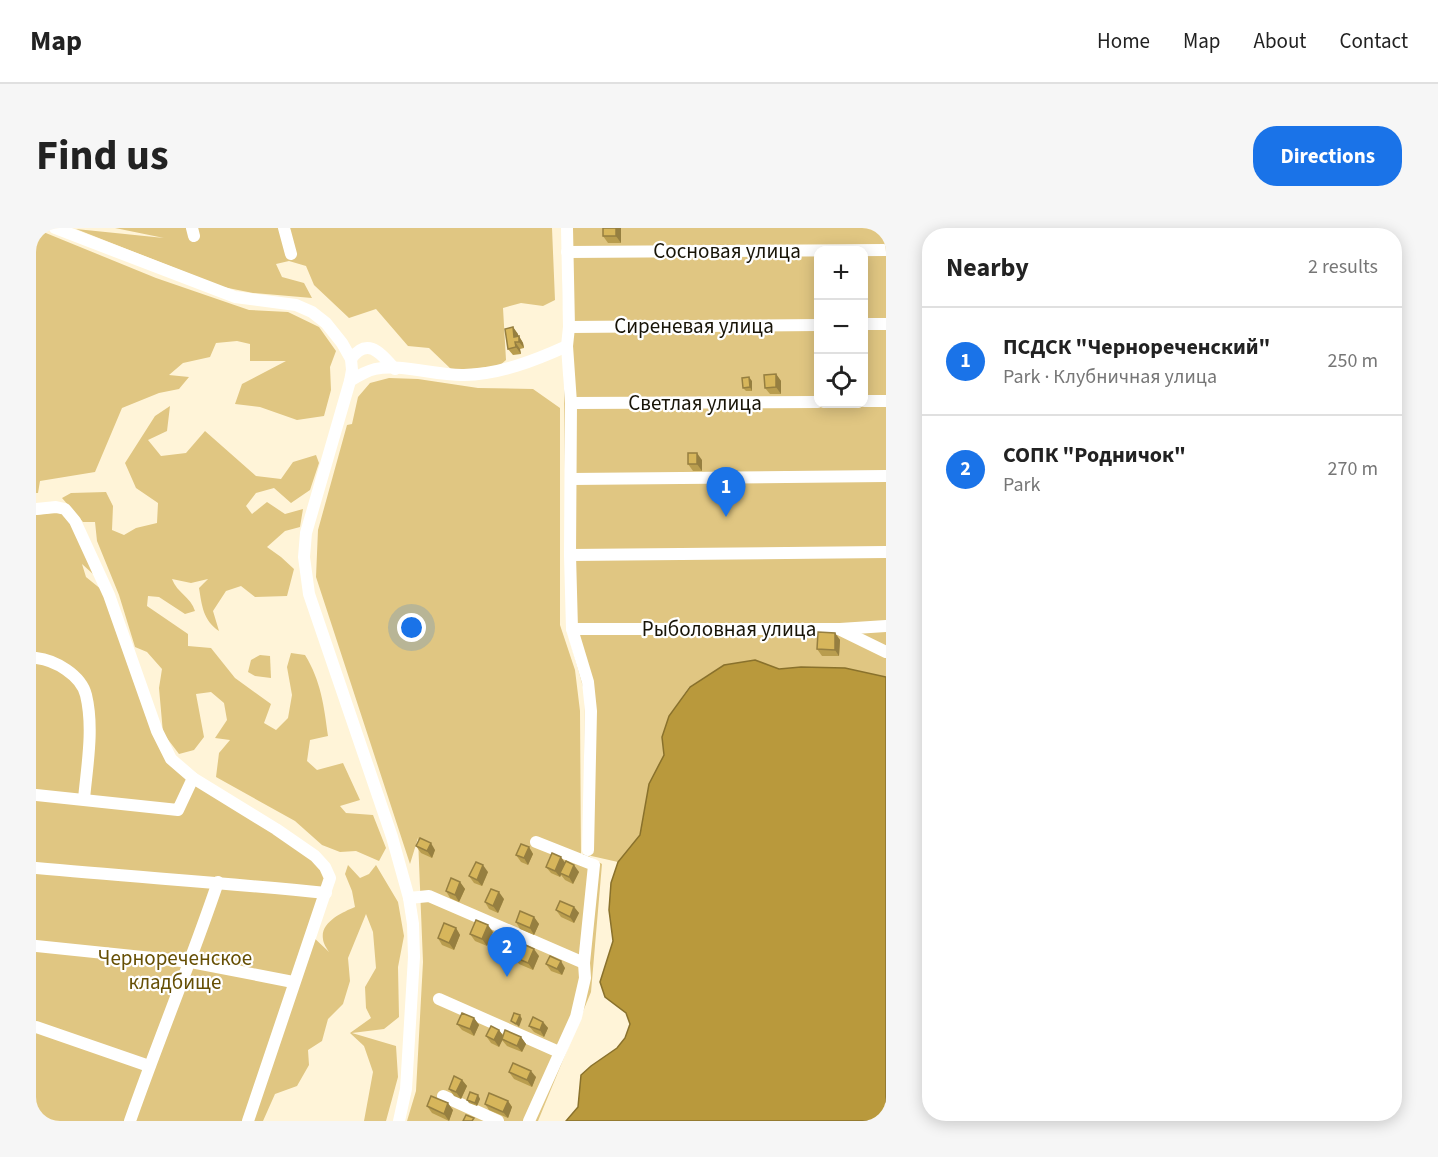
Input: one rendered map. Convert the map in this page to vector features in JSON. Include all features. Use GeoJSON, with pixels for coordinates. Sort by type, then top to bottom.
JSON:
{"type":"FeatureCollection","features":[{"type":"Feature","properties":{"kind":"street"},"geometry":{"type":"LineString","coordinates":[[55,228],[235,297],[296,304],[312,312],[326,323],[351,359],[350,381],[306,533],[304,557],[309,594],[392,837],[409,898],[414,957],[406,1089],[399,1121]]}},
{"type":"Feature","properties":{"kind":"street"},"geometry":{"type":"LineString","coordinates":[[284,228],[291,254]]}},
{"type":"Feature","properties":{"kind":"street"},"geometry":{"type":"LineString","coordinates":[[567,228],[569,327],[567,346],[571,404],[572,629],[588,682],[591,711],[588,850]]}},
{"type":"Feature","properties":{"kind":"street","name":"Сосновая улица"},"geometry":{"type":"LineString","coordinates":[[567,252],[886,250]]}},
{"type":"Feature","properties":{"kind":"street"},"geometry":{"type":"LineString","coordinates":[[868,324],[886,324]]}},
{"type":"Feature","properties":{"kind":"street","name":"Сиреневая улица"},"geometry":{"type":"LineString","coordinates":[[569,327],[814,325]]}},
{"type":"Feature","properties":{"kind":"street"},"geometry":{"type":"LineString","coordinates":[[350,381],[374,369],[461,375],[481,374],[534,361],[567,346]]}},
{"type":"Feature","properties":{"kind":"street"},"geometry":{"type":"LineString","coordinates":[[351,359],[357,350],[364,347],[371,348],[395,369]]}},
{"type":"Feature","properties":{"kind":"street"},"geometry":{"type":"LineString","coordinates":[[868,401],[886,401]]}},
{"type":"Feature","properties":{"kind":"street","name":"Светлая улица"},"geometry":{"type":"LineString","coordinates":[[571,404],[814,402]]}},
{"type":"Feature","properties":{"kind":"street"},"geometry":{"type":"LineString","coordinates":[[571,479],[886,476]]}},
{"type":"Feature","properties":{"kind":"street"},"geometry":{"type":"LineString","coordinates":[[36,509],[56,507],[65,509],[75,521],[109,595],[163,746],[171,759],[193,778],[315,856],[326,867],[330,878],[293,982],[248,1121]]}},
{"type":"Feature","properties":{"kind":"street"},"geometry":{"type":"LineString","coordinates":[[570,555],[886,552]]}},
{"type":"Feature","properties":{"kind":"street","name":"Рыболовная улица"},"geometry":{"type":"LineString","coordinates":[[572,629],[840,629],[886,626]]}},
{"type":"Feature","properties":{"kind":"street"},"geometry":{"type":"LineString","coordinates":[[840,629],[886,652]]}},
{"type":"Feature","properties":{"kind":"street"},"geometry":{"type":"LineString","coordinates":[[36,658],[45,659],[70,672],[86,693],[89,722],[84,799]]}},
{"type":"Feature","properties":{"kind":"street"},"geometry":{"type":"LineString","coordinates":[[36,795],[178,810],[193,778]]}},
{"type":"Feature","properties":{"kind":"street"},"geometry":{"type":"LineString","coordinates":[[529,1121],[576,1017],[585,978],[584,963],[594,865],[536,842]]}},
{"type":"Feature","properties":{"kind":"street"},"geometry":{"type":"LineString","coordinates":[[36,868],[326,893]]}},
{"type":"Feature","properties":{"kind":"street"},"geometry":{"type":"LineString","coordinates":[[130,1121],[149,1066],[191,962],[218,882]]}},
{"type":"Feature","properties":{"kind":"street"},"geometry":{"type":"LineString","coordinates":[[409,898],[429,897],[584,963]]}},
{"type":"Feature","properties":{"kind":"street"},"geometry":{"type":"LineString","coordinates":[[36,946],[191,962],[293,982]]}},
{"type":"Feature","properties":{"kind":"street"},"geometry":{"type":"LineString","coordinates":[[439,999],[559,1052]]}},
{"type":"Feature","properties":{"kind":"street"},"geometry":{"type":"LineString","coordinates":[[36,1027],[149,1066]]}},
{"type":"Feature","properties":{"kind":"street"},"geometry":{"type":"LineString","coordinates":[[443,1096],[498,1121]]}},
{"type":"Feature","properties":{"kind":"green space"},"geometry":{"type":"Polygon","coordinates":[[[115,228],[552,228],[555,300],[543,306],[521,303],[503,308],[506,360],[499,366],[453,371],[429,348],[408,346],[376,309],[349,318],[314,285],[306,266],[289,261],[276,264],[282,277],[304,283],[312,298],[253,293],[223,287],[76,229],[164,238],[115,228]]]}},
{"type":"Feature","properties":{"kind":"green space"},"geometry":{"type":"Polygon","coordinates":[[[562,228],[886,228],[886,677],[845,668],[779,669],[755,660],[724,665],[689,687],[669,716],[662,737],[664,755],[649,784],[640,835],[618,862],[587,855],[602,864],[591,992],[538,1121],[407,1121],[416,1091],[423,962],[418,838],[410,864],[316,577],[318,530],[347,425],[352,424],[358,397],[370,383],[389,378],[418,379],[478,388],[533,389],[560,408],[560,625],[575,670],[580,711],[581,854],[584,854],[585,694],[567,630],[562,228]]]}},
{"type":"Feature","properties":{"kind":"green space"},"geometry":{"type":"Polygon","coordinates":[[[36,229],[156,278],[249,310],[288,312],[319,327],[336,351],[330,367],[331,390],[324,416],[297,420],[260,407],[235,404],[242,384],[286,361],[250,361],[250,344],[237,341],[216,343],[210,357],[183,363],[169,375],[189,377],[179,389],[159,393],[122,408],[95,472],[40,481],[38,493],[36,493],[36,229]]]}},
{"type":"Feature","properties":{"kind":"green space"},"geometry":{"type":"Polygon","coordinates":[[[170,406],[167,431],[148,440],[161,456],[186,453],[205,431],[256,476],[281,479],[293,462],[316,455],[319,463],[310,490],[291,503],[274,488],[256,493],[246,506],[252,514],[267,502],[285,514],[303,509],[300,527],[285,531],[267,547],[294,569],[287,596],[255,597],[241,586],[226,591],[213,611],[219,631],[206,617],[201,601],[199,588],[208,579],[191,583],[172,579],[195,611],[185,614],[159,597],[148,596],[147,606],[188,634],[188,646],[211,648],[235,678],[271,704],[264,723],[276,730],[288,718],[292,695],[287,667],[291,653],[305,655],[318,684],[328,736],[310,740],[307,761],[317,770],[343,763],[360,800],[340,806],[346,813],[373,815],[386,848],[379,861],[356,851],[340,852],[322,845],[295,821],[216,777],[219,753],[230,740],[215,738],[227,720],[224,703],[211,692],[196,694],[204,737],[194,750],[179,754],[163,733],[159,688],[162,669],[147,652],[135,647],[119,595],[97,541],[95,522],[83,522],[62,498],[71,493],[106,492],[113,506],[112,530],[124,535],[136,528],[157,523],[158,503],[136,488],[125,463],[155,416],[170,406]]]}},
{"type":"Feature","properties":{"kind":"green space","name":"Чернореченское кладбище"},"geometry":{"type":"Polygon","coordinates":[[[65,511],[76,530],[93,574],[82,564],[86,577],[102,590],[169,760],[318,864],[327,879],[310,934],[329,952],[323,941],[325,928],[333,918],[355,907],[345,874],[348,865],[360,878],[369,874],[376,865],[398,902],[404,936],[398,967],[399,1017],[384,1029],[352,1033],[396,1046],[398,1077],[386,1121],[364,1121],[373,1072],[364,1046],[350,1033],[371,1018],[366,1008],[365,987],[376,968],[373,932],[366,914],[348,958],[350,981],[343,1004],[328,1019],[322,1041],[308,1050],[309,1065],[297,1086],[275,1094],[263,1121],[36,1121],[36,515],[65,511]]]}},
{"type":"Feature","properties":{"kind":"green space"},"geometry":{"type":"Polygon","coordinates":[[[260,655],[270,656],[271,678],[255,676],[248,672],[251,660],[260,655]]]}},
{"type":"Feature","properties":{"kind":"shaded area"},"geometry":{"type":"Polygon","coordinates":[[[755,660],[779,669],[845,668],[886,677],[886,1121],[566,1121],[578,1107],[581,1075],[617,1048],[625,1038],[630,1024],[626,1013],[605,997],[600,982],[613,941],[609,910],[611,883],[618,862],[640,835],[649,784],[664,755],[662,737],[669,716],[690,687],[724,665],[755,660]]]}},
{"type":"Feature","properties":{"kind":"building"},"geometry":{"type":"Polygon","coordinates":[[[603,228],[616,228],[616,236],[603,236],[603,228]]]}},
{"type":"Feature","properties":{"kind":"building"},"geometry":{"type":"Polygon","coordinates":[[[513,327],[514,337],[519,336],[519,342],[515,342],[516,347],[508,349],[505,329],[513,327]]]}},
{"type":"Feature","properties":{"kind":"building"},"geometry":{"type":"Polygon","coordinates":[[[776,374],[776,387],[765,388],[764,375],[776,374]]]}},
{"type":"Feature","properties":{"kind":"building"},"geometry":{"type":"Polygon","coordinates":[[[749,377],[750,387],[743,388],[742,378],[749,377]]]}},
{"type":"Feature","properties":{"kind":"building"},"geometry":{"type":"Polygon","coordinates":[[[688,453],[697,453],[697,464],[688,464],[688,453]]]}},
{"type":"Feature","properties":{"kind":"building"},"geometry":{"type":"Polygon","coordinates":[[[818,632],[835,633],[835,650],[817,649],[818,632]]]}},
{"type":"Feature","properties":{"kind":"building"},"geometry":{"type":"Polygon","coordinates":[[[420,838],[431,843],[427,851],[416,846],[420,838]]]}},
{"type":"Feature","properties":{"kind":"building"},"geometry":{"type":"Polygon","coordinates":[[[521,844],[529,847],[524,858],[516,855],[521,844]]]}},
{"type":"Feature","properties":{"kind":"building"},"geometry":{"type":"Polygon","coordinates":[[[552,853],[561,857],[555,871],[546,867],[552,853]]]}},
{"type":"Feature","properties":{"kind":"building"},"geometry":{"type":"Polygon","coordinates":[[[566,861],[574,865],[569,877],[560,873],[566,861]]]}},
{"type":"Feature","properties":{"kind":"building"},"geometry":{"type":"Polygon","coordinates":[[[476,862],[483,865],[477,880],[469,876],[476,862]]]}},
{"type":"Feature","properties":{"kind":"building"},"geometry":{"type":"Polygon","coordinates":[[[451,878],[460,882],[455,895],[446,891],[451,878]]]}},
{"type":"Feature","properties":{"kind":"building"},"geometry":{"type":"Polygon","coordinates":[[[491,889],[499,892],[493,906],[485,902],[491,889]]]}},
{"type":"Feature","properties":{"kind":"building"},"geometry":{"type":"Polygon","coordinates":[[[560,901],[574,907],[570,917],[556,910],[560,901]]]}},
{"type":"Feature","properties":{"kind":"building"},"geometry":{"type":"Polygon","coordinates":[[[520,911],[534,917],[530,928],[516,922],[520,911]]]}},
{"type":"Feature","properties":{"kind":"building"},"geometry":{"type":"Polygon","coordinates":[[[476,920],[488,925],[482,939],[470,934],[476,920]]]}},
{"type":"Feature","properties":{"kind":"building"},"geometry":{"type":"Polygon","coordinates":[[[444,923],[456,928],[449,943],[438,938],[444,923]]]}},
{"type":"Feature","properties":{"kind":"building"},"geometry":{"type":"Polygon","coordinates":[[[521,943],[534,949],[528,963],[514,957],[521,943]]]}},
{"type":"Feature","properties":{"kind":"building"},"geometry":{"type":"Polygon","coordinates":[[[550,956],[561,961],[557,969],[546,964],[550,956]]]}},
{"type":"Feature","properties":{"kind":"building"},"geometry":{"type":"Polygon","coordinates":[[[462,1013],[474,1018],[470,1029],[457,1024],[462,1013]]]}},
{"type":"Feature","properties":{"kind":"building"},"geometry":{"type":"Polygon","coordinates":[[[514,1013],[520,1015],[516,1024],[511,1021],[514,1013]]]}},
{"type":"Feature","properties":{"kind":"building"},"geometry":{"type":"Polygon","coordinates":[[[533,1017],[543,1022],[540,1030],[529,1026],[533,1017]]]}},
{"type":"Feature","properties":{"kind":"building"},"geometry":{"type":"Polygon","coordinates":[[[491,1026],[499,1030],[494,1040],[486,1036],[491,1026]]]}},
{"type":"Feature","properties":{"kind":"building"},"geometry":{"type":"Polygon","coordinates":[[[505,1030],[521,1037],[517,1046],[502,1039],[505,1030]]]}},
{"type":"Feature","properties":{"kind":"building"},"geometry":{"type":"Polygon","coordinates":[[[513,1063],[531,1071],[527,1080],[509,1072],[513,1063]]]}},
{"type":"Feature","properties":{"kind":"building"},"geometry":{"type":"Polygon","coordinates":[[[454,1076],[462,1080],[456,1092],[449,1089],[454,1076]]]}},
{"type":"Feature","properties":{"kind":"building"},"geometry":{"type":"Polygon","coordinates":[[[470,1092],[478,1095],[475,1103],[467,1100],[470,1092]]]}},
{"type":"Feature","properties":{"kind":"building"},"geometry":{"type":"Polygon","coordinates":[[[489,1093],[508,1101],[503,1112],[485,1104],[489,1093]]]}},
{"type":"Feature","properties":{"kind":"building"},"geometry":{"type":"Polygon","coordinates":[[[431,1096],[448,1103],[444,1114],[427,1106],[431,1096]]]}},
{"type":"Feature","properties":{"kind":"building"},"geometry":{"type":"Polygon","coordinates":[[[466,1115],[474,1118],[472,1121],[463,1121],[466,1115]]]}},
{"type":"Feature","properties":{"kind":"place","name":"ПСДСК \"Чернореченский\""},"geometry":{"type":"Point","coordinates":[726,517]}},
{"type":"Feature","properties":{"kind":"place","name":"СОПК \"Родничок\""},"geometry":{"type":"Point","coordinates":[507,977]}}]}
